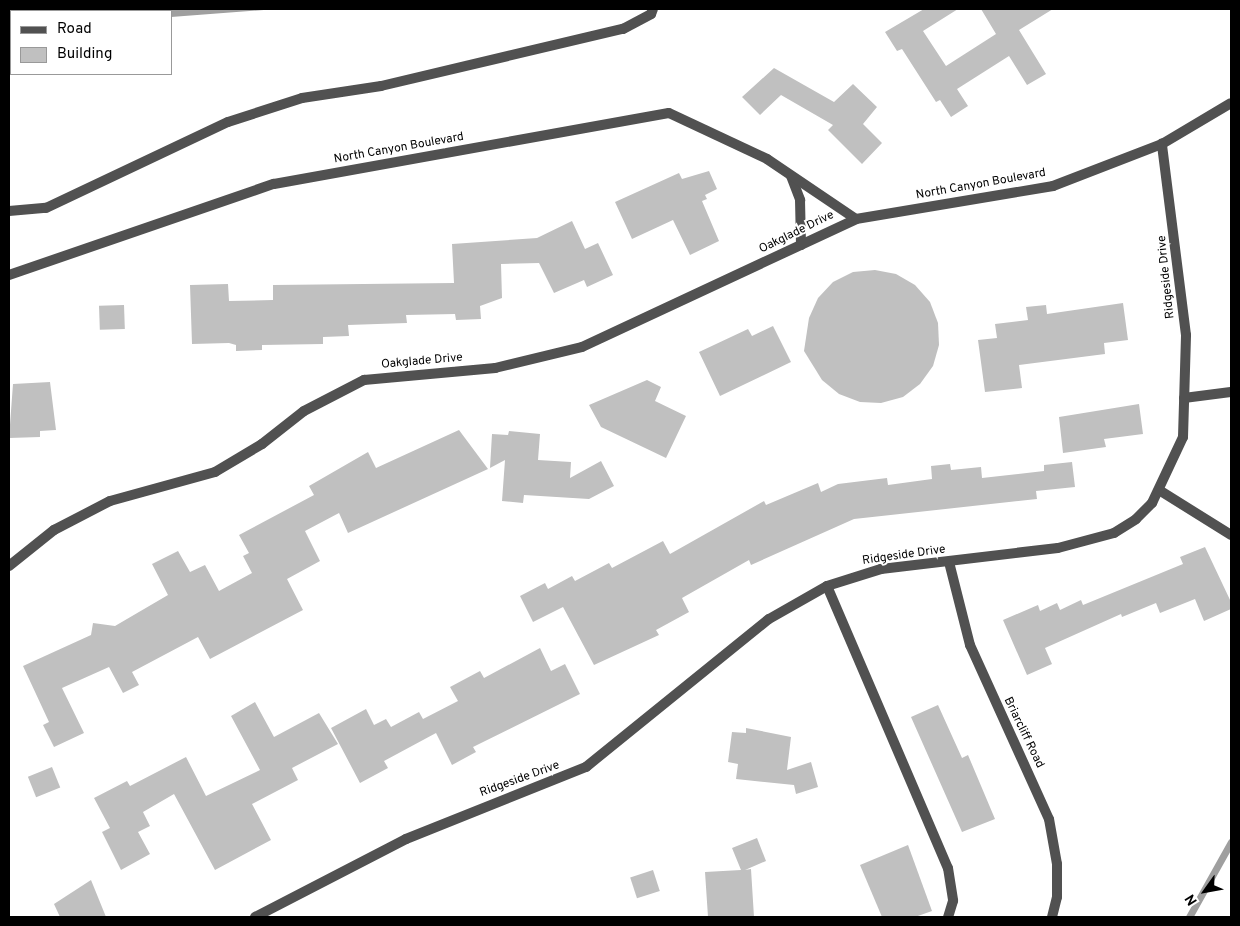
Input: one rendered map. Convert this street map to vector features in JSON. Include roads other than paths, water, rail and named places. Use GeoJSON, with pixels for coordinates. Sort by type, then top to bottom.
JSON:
{"type":"FeatureCollection","features":[{"type":"Feature","properties":{"kind":"street"},"geometry":{"type":"LineString","coordinates":[[9,211],[46,208],[228,122],[302,98],[381,86],[623,29],[652,14],[653,9]]}},
{"type":"Feature","properties":{"kind":"street","name":"North Canyon Boulevard"},"geometry":{"type":"LineString","coordinates":[[9,275],[274,184],[669,113],[767,159],[856,219],[1053,186],[1162,144],[1231,103]]}},
{"type":"Feature","properties":{"kind":"street","name":"Ridgeside Drive"},"geometry":{"type":"LineString","coordinates":[[255,917],[406,839],[503,798],[556,782],[586,766],[770,619],[827,586],[881,569],[1058,548],[1114,533],[1136,519],[1159,490],[1183,436],[1186,335],[1181,269],[1162,144]]}},
{"type":"Feature","properties":{"kind":"street"},"geometry":{"type":"LineString","coordinates":[[791,175],[800,200],[801,245]]}},
{"type":"Feature","properties":{"kind":"street","name":"Oakglade Drive"},"geometry":{"type":"LineString","coordinates":[[9,566],[54,530],[110,502],[215,472],[262,444],[304,411],[364,380],[495,368],[582,347],[856,219]]}},
{"type":"Feature","properties":{"kind":"street"},"geometry":{"type":"LineString","coordinates":[[1184,398],[1231,392]]}},
{"type":"Feature","properties":{"kind":"street"},"geometry":{"type":"LineString","coordinates":[[1159,490],[1231,535]]}},
{"type":"Feature","properties":{"kind":"street","name":"Briarcliff Road"},"geometry":{"type":"LineString","coordinates":[[949,562],[970,645],[1049,819],[1057,864],[1058,897],[1052,917]]}},
{"type":"Feature","properties":{"kind":"street"},"geometry":{"type":"LineString","coordinates":[[827,586],[948,868],[953,901],[948,917]]}},
{"type":"Feature","properties":{"kind":"waterway"},"geometry":{"type":"LineString","coordinates":[[1189,917],[1231,842]]}}]}
